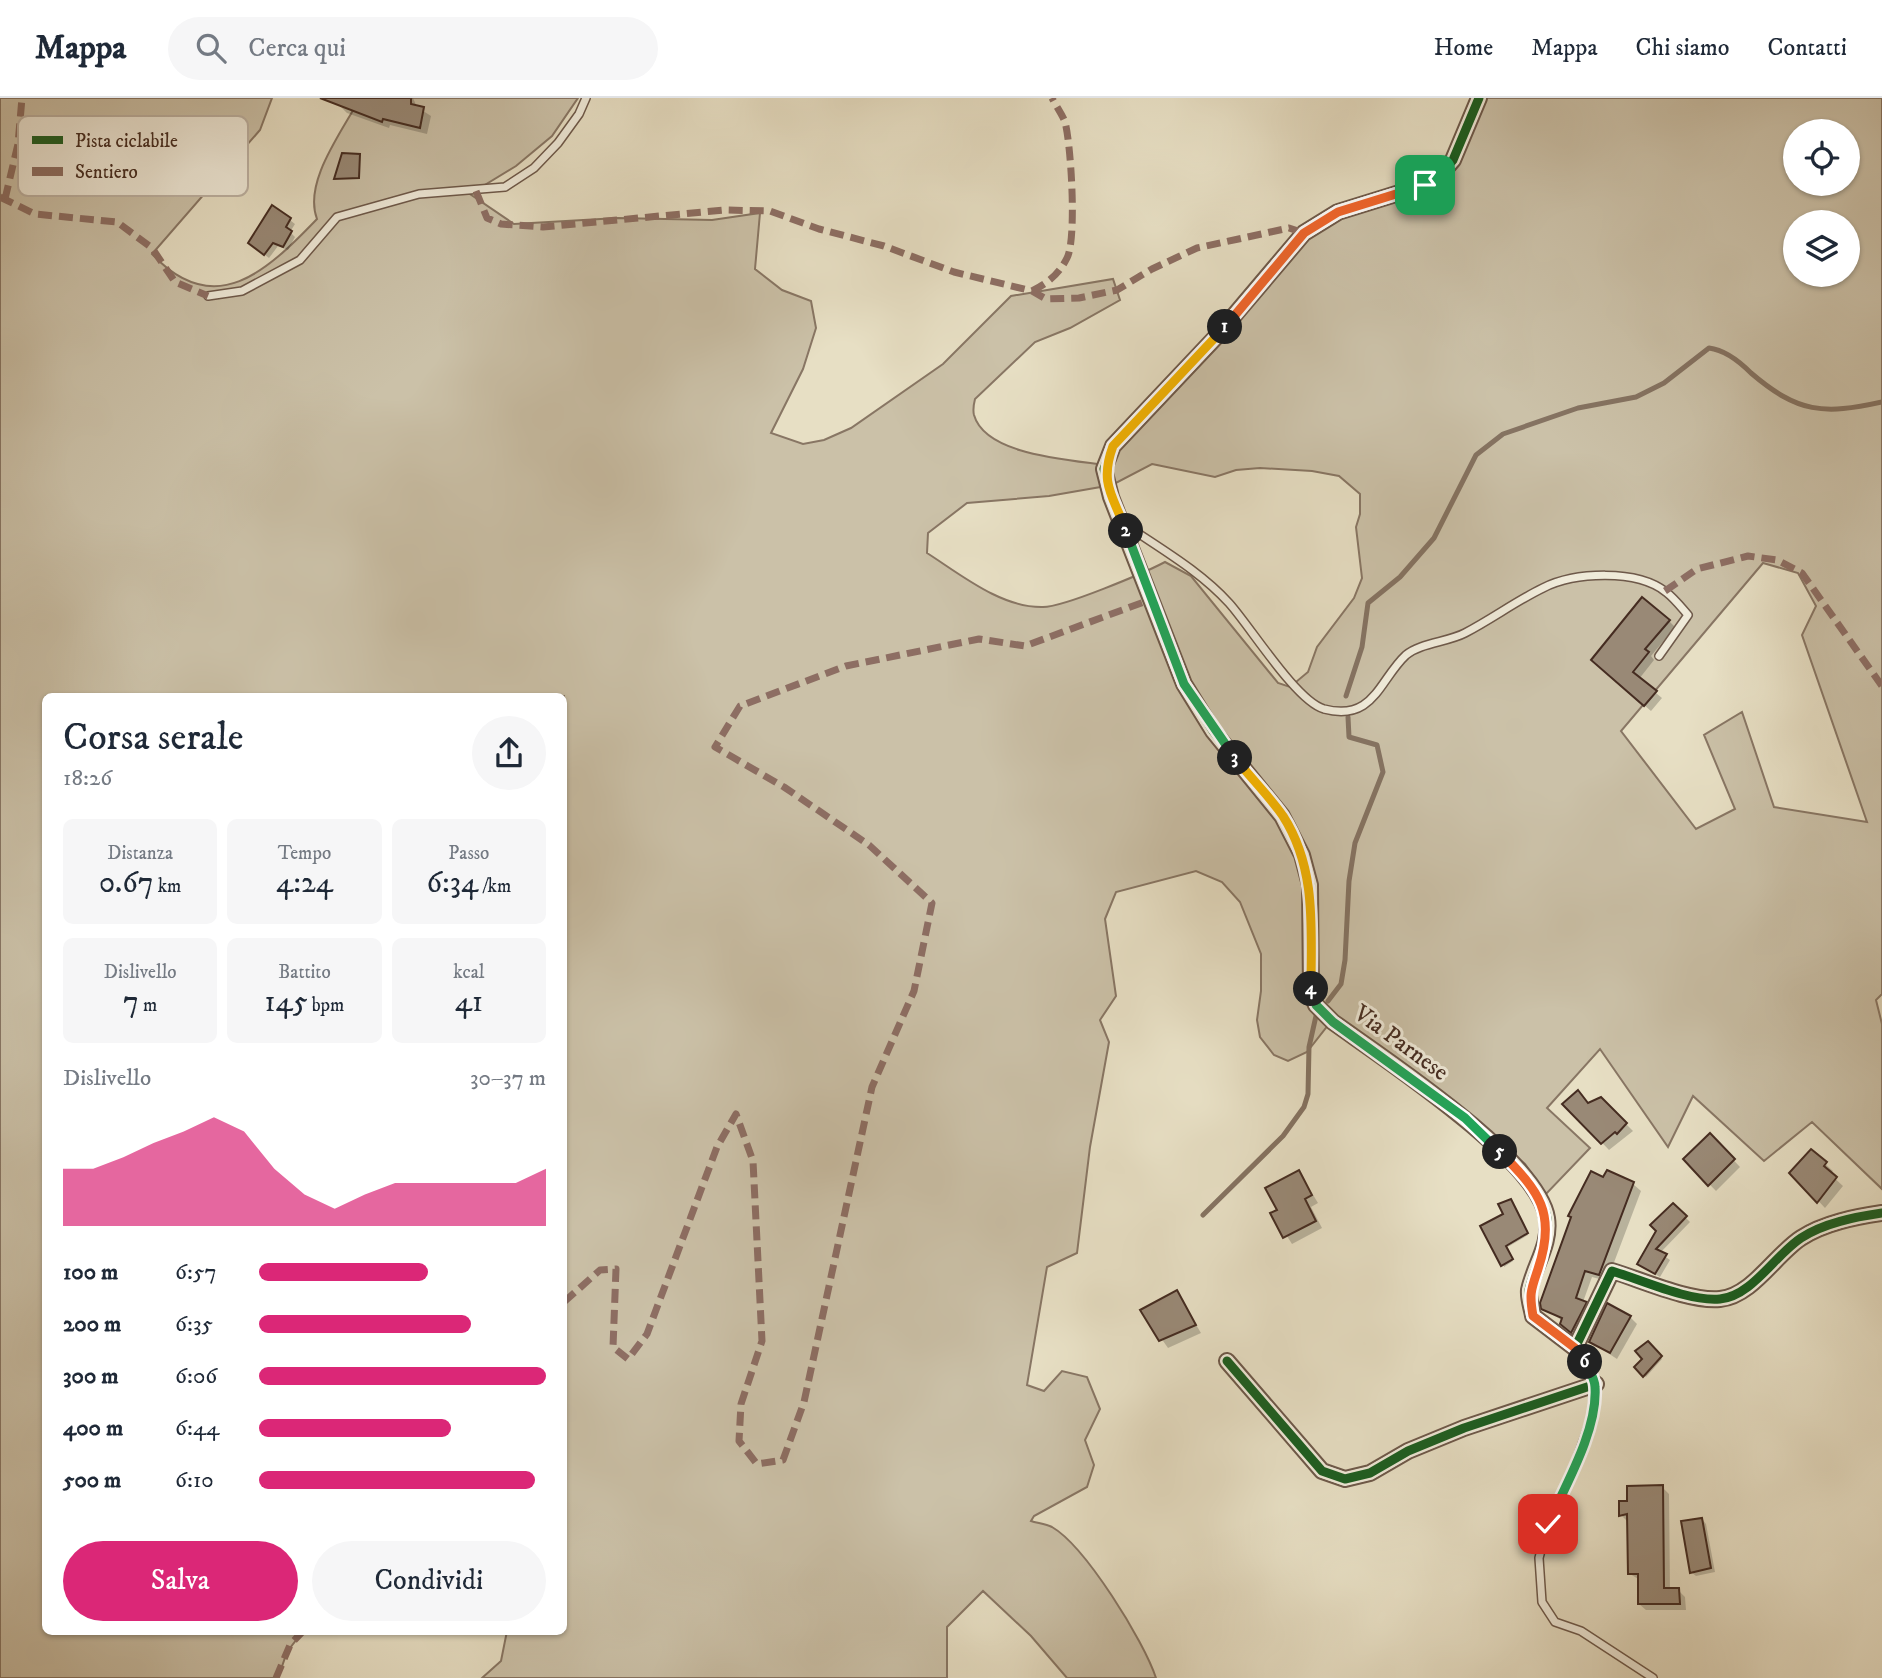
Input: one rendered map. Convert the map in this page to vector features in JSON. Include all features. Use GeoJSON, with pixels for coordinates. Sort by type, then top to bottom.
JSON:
{"type":"FeatureCollection","features":[{"type":"Feature","properties":{"kind":"street","name":"Via Parnese"},"geometry":{"type":"LineString","coordinates":[[1479,98],[1453,160],[1440,175],[1425,185],[1338,212],[1304,233],[1215,338],[1126,429],[1113,446],[1104,469],[1111,497],[1184,684],[1213,731],[1283,816],[1301,855],[1310,885],[1311,993],[1316,1005],[1333,1022],[1465,1118],[1524,1176],[1542,1202],[1547,1219],[1546,1239],[1529,1292],[1533,1316],[1575,1348]]}},
{"type":"Feature","properties":{"kind":"street"},"geometry":{"type":"LineString","coordinates":[[1575,1348],[1612,1271],[1706,1300],[1724,1299],[1740,1292],[1799,1239],[1825,1226],[1882,1213]]}},
{"type":"Feature","properties":{"kind":"street"},"geometry":{"type":"LineString","coordinates":[[1227,1361],[1322,1471],[1345,1479],[1370,1473],[1408,1451],[1464,1428],[1595,1384]]}},
{"type":"Feature","properties":{"kind":"lane"},"geometry":{"type":"LineString","coordinates":[[208,296],[242,291],[300,260],[337,217],[419,194],[505,187],[534,168],[558,143],[579,114],[586,98]]}},
{"type":"Feature","properties":{"kind":"lane"},"geometry":{"type":"LineString","coordinates":[[1123,522],[1188,566],[1228,602],[1289,680],[1320,708],[1341,712],[1363,705],[1383,687],[1406,655],[1417,649],[1450,641],[1545,587],[1573,578],[1641,579],[1665,591],[1688,615],[1659,656]]}},
{"type":"Feature","properties":{"kind":"lane"},"geometry":{"type":"LineString","coordinates":[[1575,1348],[1595,1384],[1594,1411],[1576,1461],[1548,1524],[1539,1558],[1542,1602],[1555,1622],[1581,1631],[1653,1678]]}},
{"type":"Feature","properties":{"kind":"shaded area"},"geometry":{"type":"Polygon","coordinates":[[[0,98],[272,98],[260,130],[248,144],[248,116],[18,116],[18,196],[203,196],[152,254],[175,274],[197,284],[219,286],[239,281],[259,271],[279,256],[317,219],[315,189],[320,173],[326,157],[360,98],[578,98],[552,136],[516,166],[470,194],[514,224],[618,218],[712,220],[760,213],[755,269],[782,290],[811,301],[816,328],[803,369],[771,433],[803,444],[824,440],[851,428],[943,364],[1011,296],[1113,279],[1120,300],[1070,328],[1035,342],[975,399],[974,411],[982,429],[1013,448],[1056,458],[1112,466],[1123,434],[1301,236],[1443,172],[1480,98],[1882,98],[1882,994],[1876,1000],[1882,1024],[1882,1189],[1812,1122],[1764,1161],[1693,1096],[1668,1147],[1600,1049],[1547,1108],[1590,1148],[1546,1194],[1525,1164],[1494,1137],[1333,1019],[1307,1052],[1288,1061],[1274,1055],[1260,1037],[1257,1020],[1261,991],[1261,954],[1240,902],[1222,882],[1196,871],[1116,892],[1105,919],[1116,996],[1100,1020],[1109,1042],[1090,1147],[1077,1253],[1047,1267],[1027,1385],[1044,1391],[1062,1371],[1087,1377],[1100,1409],[1085,1440],[1094,1465],[1087,1487],[1034,1516],[1031,1521],[1052,1527],[1065,1537],[1096,1573],[1127,1619],[1156,1678],[1067,1678],[1031,1636],[983,1591],[947,1627],[947,1678],[482,1678],[501,1661],[506,1635],[567,1635],[567,693],[42,693],[42,1635],[300,1635],[287,1652],[278,1678],[0,1678],[0,98]],[[1152,464],[1112,485],[1049,496],[967,503],[928,533],[927,553],[997,596],[1027,606],[1043,607],[1085,596],[1165,562],[1191,576],[1278,683],[1290,687],[1308,672],[1317,647],[1354,598],[1362,578],[1356,527],[1360,514],[1360,494],[1339,476],[1312,471],[1260,468],[1236,470],[1215,477],[1152,464]],[[1763,563],[1621,731],[1696,829],[1735,809],[1704,735],[1742,712],[1774,807],[1867,822],[1802,635],[1816,606],[1798,573],[1763,563]]]}},
{"type":"Feature","properties":{"kind":"building"},"geometry":{"type":"Polygon","coordinates":[[[320,98],[411,98],[411,104],[424,107],[420,128],[383,119],[382,122],[320,98]]]}},
{"type":"Feature","properties":{"kind":"building"},"geometry":{"type":"Polygon","coordinates":[[[342,153],[360,154],[359,178],[334,179],[342,153]]]}},
{"type":"Feature","properties":{"kind":"building"},"geometry":{"type":"Polygon","coordinates":[[[272,205],[291,218],[286,227],[292,231],[283,247],[273,243],[264,255],[248,243],[272,205]]]}},
{"type":"Feature","properties":{"kind":"building"},"geometry":{"type":"Polygon","coordinates":[[[1642,597],[1670,620],[1645,649],[1649,652],[1633,672],[1657,691],[1644,706],[1591,660],[1642,597]]]}},
{"type":"Feature","properties":{"kind":"building"},"geometry":{"type":"Polygon","coordinates":[[[1578,1090],[1588,1103],[1601,1097],[1627,1123],[1617,1134],[1615,1132],[1601,1144],[1562,1104],[1578,1090]]]}},
{"type":"Feature","properties":{"kind":"building"},"geometry":{"type":"Polygon","coordinates":[[[1710,1133],[1735,1159],[1708,1186],[1683,1159],[1710,1133]]]}},
{"type":"Feature","properties":{"kind":"building"},"geometry":{"type":"Polygon","coordinates":[[[1811,1149],[1827,1162],[1824,1166],[1837,1177],[1817,1203],[1789,1173],[1811,1149]]]}},
{"type":"Feature","properties":{"kind":"building"},"geometry":{"type":"Polygon","coordinates":[[[1299,1170],[1312,1195],[1305,1199],[1316,1221],[1283,1238],[1270,1213],[1277,1210],[1265,1188],[1299,1170]]]}},
{"type":"Feature","properties":{"kind":"building"},"geometry":{"type":"Polygon","coordinates":[[[1607,1170],[1634,1182],[1599,1275],[1585,1271],[1576,1298],[1587,1302],[1571,1333],[1560,1324],[1562,1318],[1541,1309],[1540,1303],[1571,1217],[1568,1216],[1591,1171],[1603,1177],[1607,1170]]]}},
{"type":"Feature","properties":{"kind":"building"},"geometry":{"type":"Polygon","coordinates":[[[1511,1199],[1528,1233],[1506,1246],[1513,1259],[1501,1266],[1480,1226],[1503,1214],[1498,1204],[1511,1199]]]}},
{"type":"Feature","properties":{"kind":"building"},"geometry":{"type":"Polygon","coordinates":[[[1673,1203],[1687,1216],[1656,1249],[1667,1254],[1655,1274],[1637,1264],[1656,1231],[1650,1225],[1673,1203]]]}},
{"type":"Feature","properties":{"kind":"building"},"geometry":{"type":"Polygon","coordinates":[[[1177,1290],[1196,1325],[1159,1341],[1140,1310],[1177,1290]]]}},
{"type":"Feature","properties":{"kind":"building"},"geometry":{"type":"Polygon","coordinates":[[[1607,1303],[1631,1316],[1610,1353],[1589,1342],[1607,1303]]]}},
{"type":"Feature","properties":{"kind":"building"},"geometry":{"type":"Polygon","coordinates":[[[1648,1341],[1662,1356],[1643,1377],[1634,1367],[1642,1359],[1635,1351],[1648,1341]]]}},
{"type":"Feature","properties":{"kind":"building"},"geometry":{"type":"Polygon","coordinates":[[[1663,1485],[1664,1588],[1679,1588],[1680,1604],[1638,1604],[1638,1574],[1628,1574],[1627,1514],[1619,1516],[1619,1501],[1627,1501],[1627,1486],[1663,1485]]]}},
{"type":"Feature","properties":{"kind":"building"},"geometry":{"type":"Polygon","coordinates":[[[1702,1518],[1711,1568],[1690,1573],[1681,1521],[1702,1518]]]}},
{"type":"Feature","properties":{"kind":"waterway"},"geometry":{"type":"LineString","coordinates":[[1346,696],[1362,647],[1368,603],[1400,577],[1434,538],[1476,455],[1503,434],[1578,408],[1636,397],[1664,383],[1709,348],[1732,357],[1768,386],[1798,403],[1812,407],[1843,409],[1882,402]]}},
{"type":"Feature","properties":{"kind":"waterway"},"geometry":{"type":"LineString","coordinates":[[1328,1001],[1341,984],[1345,960],[1349,881],[1355,843],[1383,772],[1377,745],[1349,737],[1348,717]]}},
{"type":"Feature","properties":{"kind":"waterway"},"geometry":{"type":"LineString","coordinates":[[1203,1215],[1283,1136],[1304,1107],[1308,1094],[1309,1047],[1316,1016]]}},
{"type":"Feature","properties":{"kind":"marked path"},"geometry":{"type":"LineString","coordinates":[[20,116],[22,98]]}},
{"type":"Feature","properties":{"kind":"marked path"},"geometry":{"type":"LineString","coordinates":[[1032,291],[1052,278],[1064,264],[1072,232],[1071,170],[1067,133],[1064,119],[1052,98]]}},
{"type":"Feature","properties":{"kind":"marked path"},"geometry":{"type":"LineString","coordinates":[[5,199],[18,144]]}},
{"type":"Feature","properties":{"kind":"marked path"},"geometry":{"type":"LineString","coordinates":[[476,191],[487,218],[501,224],[543,227],[724,210],[770,211],[819,229],[884,246],[954,272],[1032,291],[1046,299],[1079,298],[1117,290],[1152,269],[1197,248],[1289,228],[1304,233]]}},
{"type":"Feature","properties":{"kind":"marked path"},"geometry":{"type":"LineString","coordinates":[[0,197],[35,214],[117,222],[152,248],[175,282],[208,296]]}},
{"type":"Feature","properties":{"kind":"marked path"},"geometry":{"type":"LineString","coordinates":[[1665,591],[1697,569],[1748,556],[1777,560],[1802,573],[1882,686]]}},
{"type":"Feature","properties":{"kind":"marked path"},"geometry":{"type":"LineString","coordinates":[[567,1299],[600,1270],[616,1269],[613,1347],[628,1359],[647,1334],[717,1147],[736,1114],[753,1161],[762,1341],[741,1404],[739,1441],[757,1464],[783,1460],[804,1402],[872,1087],[914,991],[932,903],[869,845],[784,787],[715,747],[740,706],[846,666],[979,639],[1025,646],[1152,599]]}},
{"type":"Feature","properties":{"kind":"marked path"},"geometry":{"type":"LineString","coordinates":[[276,1678],[290,1645],[299,1635]]}},
{"type":"Feature","properties":{"kind":"cycle path"},"geometry":{"type":"LineString","coordinates":[[1479,98],[1453,160],[1440,175],[1425,185],[1338,212],[1304,233],[1215,338],[1113,446],[1104,469],[1111,497],[1184,684],[1213,731],[1282,816],[1302,855],[1310,885],[1311,993],[1316,1005],[1333,1022],[1420,1084],[1489,1140],[1517,1168],[1537,1194],[1547,1218],[1548,1228],[1529,1290],[1533,1316],[1575,1348],[1612,1271],[1681,1294],[1720,1299],[1732,1296],[1753,1283],[1791,1245],[1810,1233],[1840,1221],[1882,1213]]}},
{"type":"Feature","properties":{"kind":"cycle path"},"geometry":{"type":"LineString","coordinates":[[1227,1361],[1322,1471],[1345,1479],[1370,1473],[1408,1451],[1464,1428],[1596,1384]]}},
{"type":"Feature","properties":{"kind":"route"},"geometry":{"type":"LineString","coordinates":[[1425,185],[1338,212],[1304,233],[1215,338],[1126,429],[1113,446],[1104,469],[1111,497],[1184,684],[1213,731],[1283,816],[1301,855],[1310,885],[1311,993],[1316,1005],[1333,1022],[1465,1118],[1524,1176],[1542,1202],[1547,1219],[1546,1239],[1529,1292],[1533,1316],[1575,1348],[1595,1384],[1594,1411],[1576,1461],[1548,1524]]}}]}
